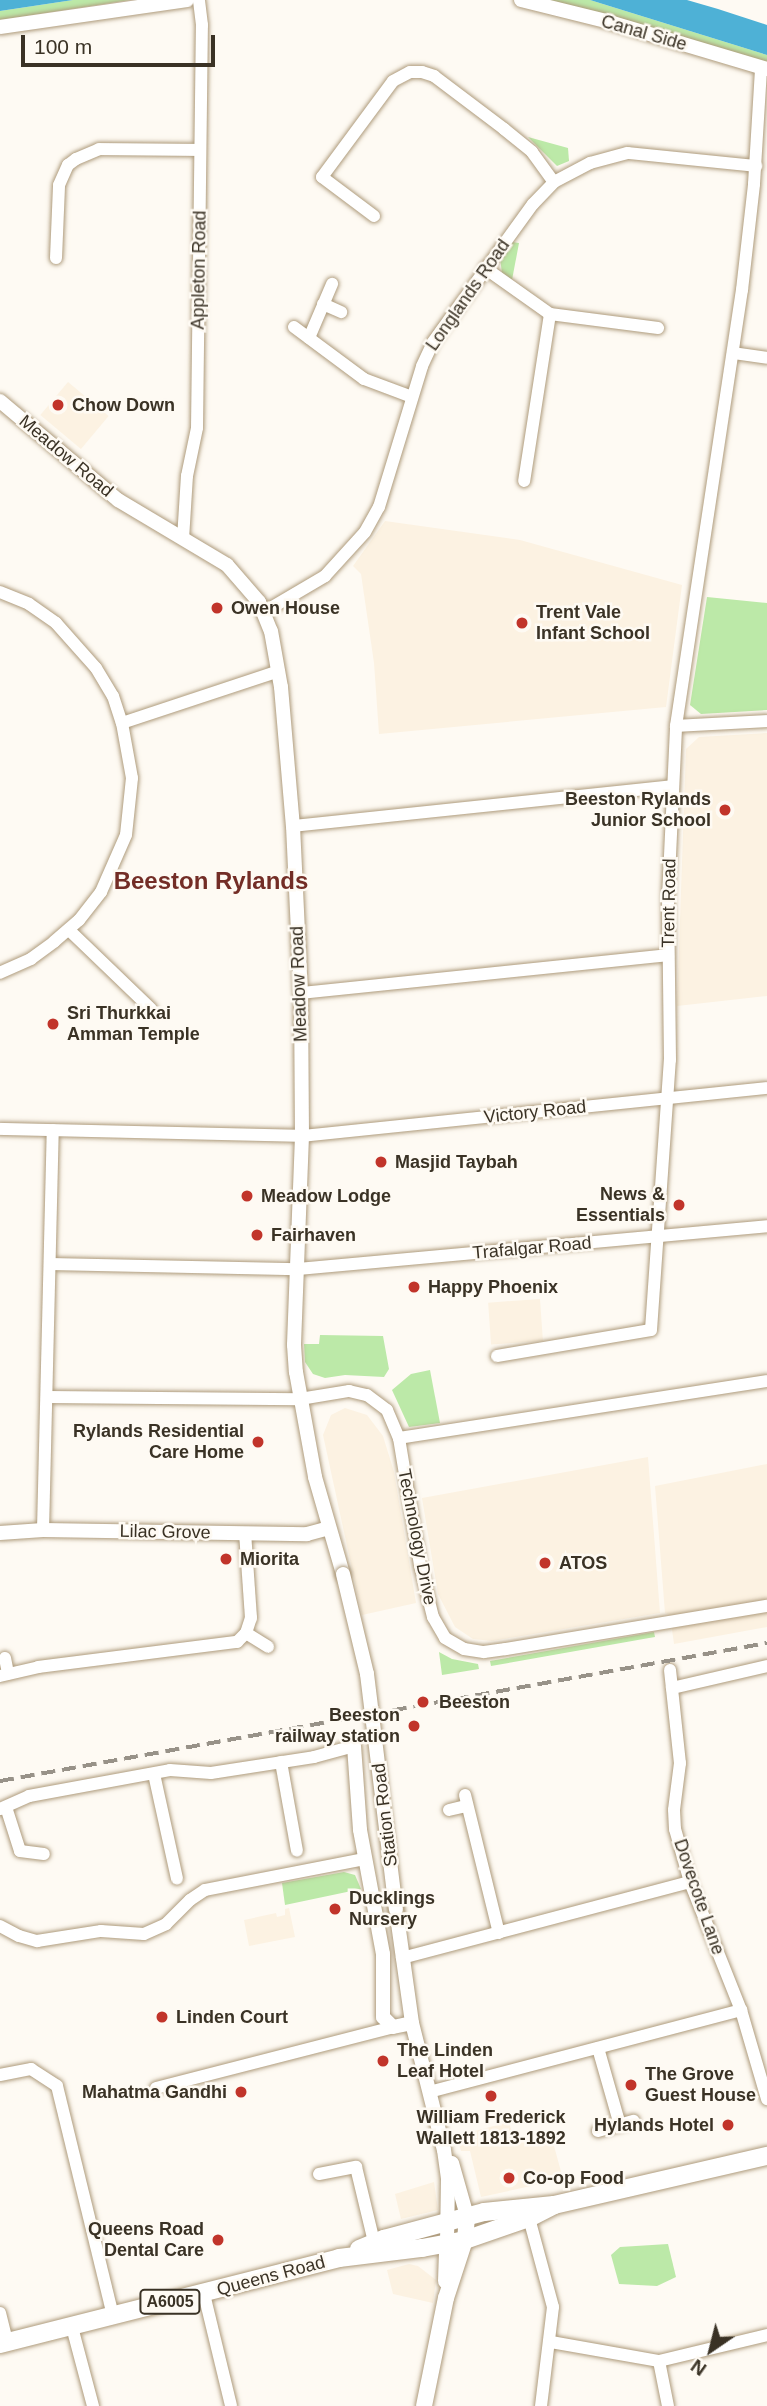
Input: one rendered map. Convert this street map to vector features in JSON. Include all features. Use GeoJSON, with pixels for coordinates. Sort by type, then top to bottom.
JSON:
{"type":"FeatureCollection","features":[{"type":"Feature","properties":{"kind":"main road","name":"Queens Road"},"geometry":{"type":"LineString","coordinates":[[339,2258],[374,2242],[467,2216],[513,2208],[554,2205],[767,2156]]}},
{"type":"Feature","properties":{"kind":"main road","name":"Queens Road"},"geometry":{"type":"LineString","coordinates":[[3,2343],[339,2258],[456,2242],[529,2218],[554,2205]]}},
{"type":"Feature","properties":{"kind":"main road","name":"Station Road"},"geometry":{"type":"LineString","coordinates":[[424,2406],[456,2242],[467,2216]]}},
{"type":"Feature","properties":{"kind":"street"},"geometry":{"type":"LineString","coordinates":[[0,27],[187,0]]}},
{"type":"Feature","properties":{"kind":"street","name":"Appleton Road"},"geometry":{"type":"LineString","coordinates":[[183,539],[187,475],[197,428],[199,0]]}},
{"type":"Feature","properties":{"kind":"street","name":"Canal Side"},"geometry":{"type":"LineString","coordinates":[[521,0],[606,21],[764,69]]}},
{"type":"Feature","properties":{"kind":"street","name":"Trent Road"},"geometry":{"type":"LineString","coordinates":[[497,1356],[651,1330],[668,1098],[668,955],[676,726],[733,353],[764,69]]}},
{"type":"Feature","properties":{"kind":"street"},"geometry":{"type":"LineString","coordinates":[[374,216],[322,177],[393,81],[410,72],[434,76],[504,128],[532,152],[554,182]]}},
{"type":"Feature","properties":{"kind":"street"},"geometry":{"type":"LineString","coordinates":[[56,258],[59,185],[68,165],[99,149],[200,150]]}},
{"type":"Feature","properties":{"kind":"street","name":"Longlands Road"},"geometry":{"type":"LineString","coordinates":[[264,612],[325,576],[365,532],[379,507],[412,397],[433,342],[538,197],[554,182],[590,163],[628,153],[755,166]]}},
{"type":"Feature","properties":{"kind":"street"},"geometry":{"type":"LineString","coordinates":[[485,268],[550,314],[658,328]]}},
{"type":"Feature","properties":{"kind":"street"},"geometry":{"type":"LineString","coordinates":[[309,338],[332,284]]}},
{"type":"Feature","properties":{"kind":"street"},"geometry":{"type":"LineString","coordinates":[[323,304],[341,312]]}},
{"type":"Feature","properties":{"kind":"street"},"geometry":{"type":"LineString","coordinates":[[524,481],[550,314]]}},
{"type":"Feature","properties":{"kind":"street"},"geometry":{"type":"LineString","coordinates":[[294,327],[364,379],[412,397]]}},
{"type":"Feature","properties":{"kind":"street"},"geometry":{"type":"LineString","coordinates":[[733,353],[767,358]]}},
{"type":"Feature","properties":{"kind":"street","name":"Meadow Road"},"geometry":{"type":"LineString","coordinates":[[0,401],[118,500],[227,565],[251,592],[264,612],[279,671],[293,826],[301,993],[302,1136],[294,1345],[300,1399],[329,1528]]}},
{"type":"Feature","properties":{"kind":"street"},"geometry":{"type":"LineString","coordinates":[[0,592],[43,613],[83,649],[105,682],[122,723],[132,779],[126,835],[101,892],[69,930],[31,959],[0,974]]}},
{"type":"Feature","properties":{"kind":"street"},"geometry":{"type":"LineString","coordinates":[[122,723],[279,671]]}},
{"type":"Feature","properties":{"kind":"street"},"geometry":{"type":"LineString","coordinates":[[676,726],[767,721]]}},
{"type":"Feature","properties":{"kind":"street"},"geometry":{"type":"LineString","coordinates":[[293,826],[673,786]]}},
{"type":"Feature","properties":{"kind":"street"},"geometry":{"type":"LineString","coordinates":[[69,930],[150,1009]]}},
{"type":"Feature","properties":{"kind":"street"},"geometry":{"type":"LineString","coordinates":[[301,993],[668,955]]}},
{"type":"Feature","properties":{"kind":"street","name":"Victory Road"},"geometry":{"type":"LineString","coordinates":[[0,1129],[302,1136],[767,1088]]}},
{"type":"Feature","properties":{"kind":"street"},"geometry":{"type":"LineString","coordinates":[[43,1530],[53,1130]]}},
{"type":"Feature","properties":{"kind":"street","name":"Trafalgar Road"},"geometry":{"type":"LineString","coordinates":[[50,1264],[298,1269],[767,1226]]}},
{"type":"Feature","properties":{"kind":"street"},"geometry":{"type":"LineString","coordinates":[[399,1438],[767,1381]]}},
{"type":"Feature","properties":{"kind":"street","name":"Technology Drive"},"geometry":{"type":"LineString","coordinates":[[47,1397],[300,1399],[349,1391],[367,1395],[387,1410],[399,1438],[429,1606],[442,1634],[457,1646],[484,1652],[767,1606]]}},
{"type":"Feature","properties":{"kind":"street","name":"Lilac Grove"},"geometry":{"type":"LineString","coordinates":[[0,1533],[43,1530],[307,1534],[329,1528]]}},
{"type":"Feature","properties":{"kind":"street","name":"Station Road"},"geometry":{"type":"LineString","coordinates":[[329,1528],[343,1574],[369,1686],[412,2023],[444,2150],[448,2221],[456,2242]]}},
{"type":"Feature","properties":{"kind":"street"},"geometry":{"type":"LineString","coordinates":[[5,1658],[4,1675],[61,1664],[223,1646],[237,1642],[246,1633],[251,1618],[245,1533]]}},
{"type":"Feature","properties":{"kind":"street"},"geometry":{"type":"LineString","coordinates":[[246,1633],[268,1647]]}},
{"type":"Feature","properties":{"kind":"street"},"geometry":{"type":"LineString","coordinates":[[673,1688],[767,1666]]}},
{"type":"Feature","properties":{"kind":"street","name":"Dovecote Lane"},"geometry":{"type":"LineString","coordinates":[[670,1670],[680,1763],[674,1810],[675,1829],[690,1882],[763,2068],[767,2099]]}},
{"type":"Feature","properties":{"kind":"street"},"geometry":{"type":"LineString","coordinates":[[44,1854],[20,1851],[3,1808],[29,1796],[170,1770],[211,1773],[281,1762],[354,1746]]}},
{"type":"Feature","properties":{"kind":"street","name":"Station Road"},"geometry":{"type":"LineString","coordinates":[[354,1746],[359,1823],[383,1954],[383,2017],[393,2026]]}},
{"type":"Feature","properties":{"kind":"street"},"geometry":{"type":"LineString","coordinates":[[281,1762],[297,1851]]}},
{"type":"Feature","properties":{"kind":"street"},"geometry":{"type":"LineString","coordinates":[[155,1773],[177,1879]]}},
{"type":"Feature","properties":{"kind":"street"},"geometry":{"type":"LineString","coordinates":[[449,1810],[466,1801],[499,1933]]}},
{"type":"Feature","properties":{"kind":"street"},"geometry":{"type":"LineString","coordinates":[[0,1926],[19,1936],[37,1941],[101,1931],[144,1934],[166,1924],[190,1900],[205,1891],[365,1858]]}},
{"type":"Feature","properties":{"kind":"street"},"geometry":{"type":"LineString","coordinates":[[402,1958],[690,1882]]}},
{"type":"Feature","properties":{"kind":"street"},"geometry":{"type":"LineString","coordinates":[[429,2092],[741,2010]]}},
{"type":"Feature","properties":{"kind":"street"},"geometry":{"type":"LineString","coordinates":[[156,2088],[412,2023]]}},
{"type":"Feature","properties":{"kind":"street"},"geometry":{"type":"LineString","coordinates":[[598,2048],[620,2125]]}},
{"type":"Feature","properties":{"kind":"street"},"geometry":{"type":"LineString","coordinates":[[0,2075],[31,2069],[57,2086],[113,2316]]}},
{"type":"Feature","properties":{"kind":"street"},"geometry":{"type":"LineString","coordinates":[[598,2131],[634,2121]]}},
{"type":"Feature","properties":{"kind":"street","name":"Station Road"},"geometry":{"type":"LineString","coordinates":[[444,2150],[456,2173],[467,2216]]}},
{"type":"Feature","properties":{"kind":"street"},"geometry":{"type":"LineString","coordinates":[[319,2174],[356,2166],[374,2242]]}},
{"type":"Feature","properties":{"kind":"street"},"geometry":{"type":"LineString","coordinates":[[529,2218],[553,2307],[551,2342],[541,2406]]}},
{"type":"Feature","properties":{"kind":"street"},"geometry":{"type":"LineString","coordinates":[[204,2294],[231,2406]]}},
{"type":"Feature","properties":{"kind":"street"},"geometry":{"type":"LineString","coordinates":[[0,2313],[3,2343]]}},
{"type":"Feature","properties":{"kind":"street"},"geometry":{"type":"LineString","coordinates":[[72,2327],[93,2406]]}},
{"type":"Feature","properties":{"kind":"street"},"geometry":{"type":"LineString","coordinates":[[551,2342],[659,2361],[767,2335]]}},
{"type":"Feature","properties":{"kind":"street"},"geometry":{"type":"LineString","coordinates":[[659,2361],[668,2406]]}},
{"type":"Feature","properties":{"kind":"shaded area"},"geometry":{"type":"Polygon","coordinates":[[[68,382],[109,416],[81,449],[40,415],[68,382]]]}},
{"type":"Feature","properties":{"kind":"shaded area","name":"Trent Vale Infant School"},"geometry":{"type":"Polygon","coordinates":[[[385,521],[520,540],[682,585],[666,707],[379,734],[374,663],[361,574],[353,566],[385,521]]]}},
{"type":"Feature","properties":{"kind":"shaded area","name":"Beeston Rylands Junior School"},"geometry":{"type":"Polygon","coordinates":[[[767,733],[767,996],[677,1006],[686,749],[699,737],[767,733]]]}},
{"type":"Feature","properties":{"kind":"shaded area"},"geometry":{"type":"Polygon","coordinates":[[[540,1299],[543,1341],[491,1345],[488,1303],[540,1299]]]}},
{"type":"Feature","properties":{"kind":"shaded area"},"geometry":{"type":"Polygon","coordinates":[[[345,1408],[367,1415],[383,1436],[394,1472],[416,1603],[362,1615],[323,1435],[331,1415],[345,1408]]]}},
{"type":"Feature","properties":{"kind":"shaded area"},"geometry":{"type":"Polygon","coordinates":[[[648,1457],[660,1613],[492,1641],[473,1639],[455,1627],[438,1594],[422,1498],[648,1457]]]}},
{"type":"Feature","properties":{"kind":"shaded area"},"geometry":{"type":"Polygon","coordinates":[[[767,1464],[767,1627],[674,1644],[670,1615],[665,1613],[655,1486],[767,1464]]]}},
{"type":"Feature","properties":{"kind":"shaded area"},"geometry":{"type":"Polygon","coordinates":[[[289,1908],[295,1937],[249,1946],[244,1920],[276,1913],[277,1917],[285,1915],[285,1909],[289,1908]]]}},
{"type":"Feature","properties":{"kind":"shaded area"},"geometry":{"type":"Polygon","coordinates":[[[509,2122],[514,2140],[550,2131],[563,2179],[481,2197],[470,2151],[461,2151],[456,2136],[509,2122]]]}},
{"type":"Feature","properties":{"kind":"shaded area"},"geometry":{"type":"Polygon","coordinates":[[[434,2182],[438,2210],[401,2219],[395,2194],[434,2182]]]}},
{"type":"Feature","properties":{"kind":"shaded area"},"geometry":{"type":"Polygon","coordinates":[[[409,2264],[418,2266],[436,2280],[433,2303],[393,2294],[387,2270],[409,2264]]]}},
{"type":"Feature","properties":{"kind":"green space"},"geometry":{"type":"Polygon","coordinates":[[[73,0],[130,0],[0,20],[0,11],[73,0]]]}},
{"type":"Feature","properties":{"kind":"green space"},"geometry":{"type":"Polygon","coordinates":[[[545,0],[590,0],[767,55],[767,62],[545,0]]]}},
{"type":"Feature","properties":{"kind":"green space"},"geometry":{"type":"Polygon","coordinates":[[[528,137],[568,148],[569,161],[557,166],[528,137]]]}},
{"type":"Feature","properties":{"kind":"green space"},"geometry":{"type":"Polygon","coordinates":[[[512,242],[519,243],[512,280],[502,273],[500,258],[512,242]]]}},
{"type":"Feature","properties":{"kind":"green space"},"geometry":{"type":"Polygon","coordinates":[[[707,597],[767,603],[767,710],[701,714],[690,705],[707,597]]]}},
{"type":"Feature","properties":{"kind":"green space"},"geometry":{"type":"Polygon","coordinates":[[[320,1335],[383,1336],[389,1369],[384,1377],[345,1375],[325,1378],[313,1374],[305,1362],[304,1344],[319,1344],[320,1335]]]}},
{"type":"Feature","properties":{"kind":"green space"},"geometry":{"type":"Polygon","coordinates":[[[430,1370],[440,1423],[409,1427],[392,1390],[411,1374],[430,1370]]]}},
{"type":"Feature","properties":{"kind":"green space"},"geometry":{"type":"Polygon","coordinates":[[[654,1632],[655,1637],[491,1666],[490,1661],[654,1632]]]}},
{"type":"Feature","properties":{"kind":"green space"},"geometry":{"type":"Polygon","coordinates":[[[439,1652],[452,1659],[478,1664],[479,1669],[442,1675],[439,1652]]]}},
{"type":"Feature","properties":{"kind":"green space"},"geometry":{"type":"Polygon","coordinates":[[[344,1872],[355,1875],[361,1889],[285,1905],[282,1883],[344,1872]]]}},
{"type":"Feature","properties":{"kind":"green space"},"geometry":{"type":"Polygon","coordinates":[[[668,2244],[676,2277],[657,2286],[619,2284],[611,2255],[620,2247],[668,2244]]]}},
{"type":"Feature","properties":{"kind":"water"},"geometry":{"type":"Polygon","coordinates":[[[0,0],[73,0],[0,11],[0,0]]]}},
{"type":"Feature","properties":{"kind":"water"},"geometry":{"type":"Polygon","coordinates":[[[590,0],[687,0],[718,9],[767,25],[767,55],[590,0]]]}},
{"type":"Feature","properties":{"kind":"railway"},"geometry":{"type":"LineString","coordinates":[[0,1781],[767,1643]]}},
{"type":"Feature","properties":{"kind":"place","name":"Chow Down"},"geometry":{"type":"Point","coordinates":[58,405]}},
{"type":"Feature","properties":{"kind":"place","name":"Owen House"},"geometry":{"type":"Point","coordinates":[217,608]}},
{"type":"Feature","properties":{"kind":"place","name":"Trent Vale Infant School"},"geometry":{"type":"Point","coordinates":[522,623]}},
{"type":"Feature","properties":{"kind":"place","name":"Beeston Rylands Junior School"},"geometry":{"type":"Point","coordinates":[725,810]}},
{"type":"Feature","properties":{"kind":"place","name":"Sri Thurkkai Amman Temple"},"geometry":{"type":"Point","coordinates":[53,1024]}},
{"type":"Feature","properties":{"kind":"place","name":"Masjid Taybah"},"geometry":{"type":"Point","coordinates":[381,1162]}},
{"type":"Feature","properties":{"kind":"place","name":"Meadow Lodge"},"geometry":{"type":"Point","coordinates":[247,1196]}},
{"type":"Feature","properties":{"kind":"place","name":"News & Essentials"},"geometry":{"type":"Point","coordinates":[679,1205]}},
{"type":"Feature","properties":{"kind":"place","name":"Fairhaven"},"geometry":{"type":"Point","coordinates":[257,1235]}},
{"type":"Feature","properties":{"kind":"place","name":"Happy Phoenix"},"geometry":{"type":"Point","coordinates":[414,1287]}},
{"type":"Feature","properties":{"kind":"place","name":"Rylands Residential Care Home"},"geometry":{"type":"Point","coordinates":[258,1442]}},
{"type":"Feature","properties":{"kind":"place","name":"Miorita"},"geometry":{"type":"Point","coordinates":[226,1559]}},
{"type":"Feature","properties":{"kind":"place","name":"ATOS"},"geometry":{"type":"Point","coordinates":[545,1563]}},
{"type":"Feature","properties":{"kind":"place","name":"Beeston"},"geometry":{"type":"Point","coordinates":[423,1702]}},
{"type":"Feature","properties":{"kind":"place","name":"Beeston railway station"},"geometry":{"type":"Point","coordinates":[414,1726]}},
{"type":"Feature","properties":{"kind":"place","name":"Ducklings Nursery"},"geometry":{"type":"Point","coordinates":[335,1909]}},
{"type":"Feature","properties":{"kind":"place","name":"Linden Court"},"geometry":{"type":"Point","coordinates":[162,2017]}},
{"type":"Feature","properties":{"kind":"place","name":"The Linden Leaf Hotel"},"geometry":{"type":"Point","coordinates":[383,2061]}},
{"type":"Feature","properties":{"kind":"place","name":"The Grove Guest House"},"geometry":{"type":"Point","coordinates":[631,2085]}},
{"type":"Feature","properties":{"kind":"place","name":"Mahatma Gandhi"},"geometry":{"type":"Point","coordinates":[241,2092]}},
{"type":"Feature","properties":{"kind":"place","name":"William Frederick Wallett 1813-1892"},"geometry":{"type":"Point","coordinates":[491,2096]}},
{"type":"Feature","properties":{"kind":"place","name":"Hylands Hotel"},"geometry":{"type":"Point","coordinates":[728,2125]}},
{"type":"Feature","properties":{"kind":"place","name":"Co-op Food"},"geometry":{"type":"Point","coordinates":[509,2178]}},
{"type":"Feature","properties":{"kind":"place","name":"Queens Road Dental Care"},"geometry":{"type":"Point","coordinates":[218,2240]}},
{"type":"Feature","properties":{"kind":"district","name":"Beeston Rylands"},"geometry":{"type":"Point","coordinates":[211,881]}}]}
